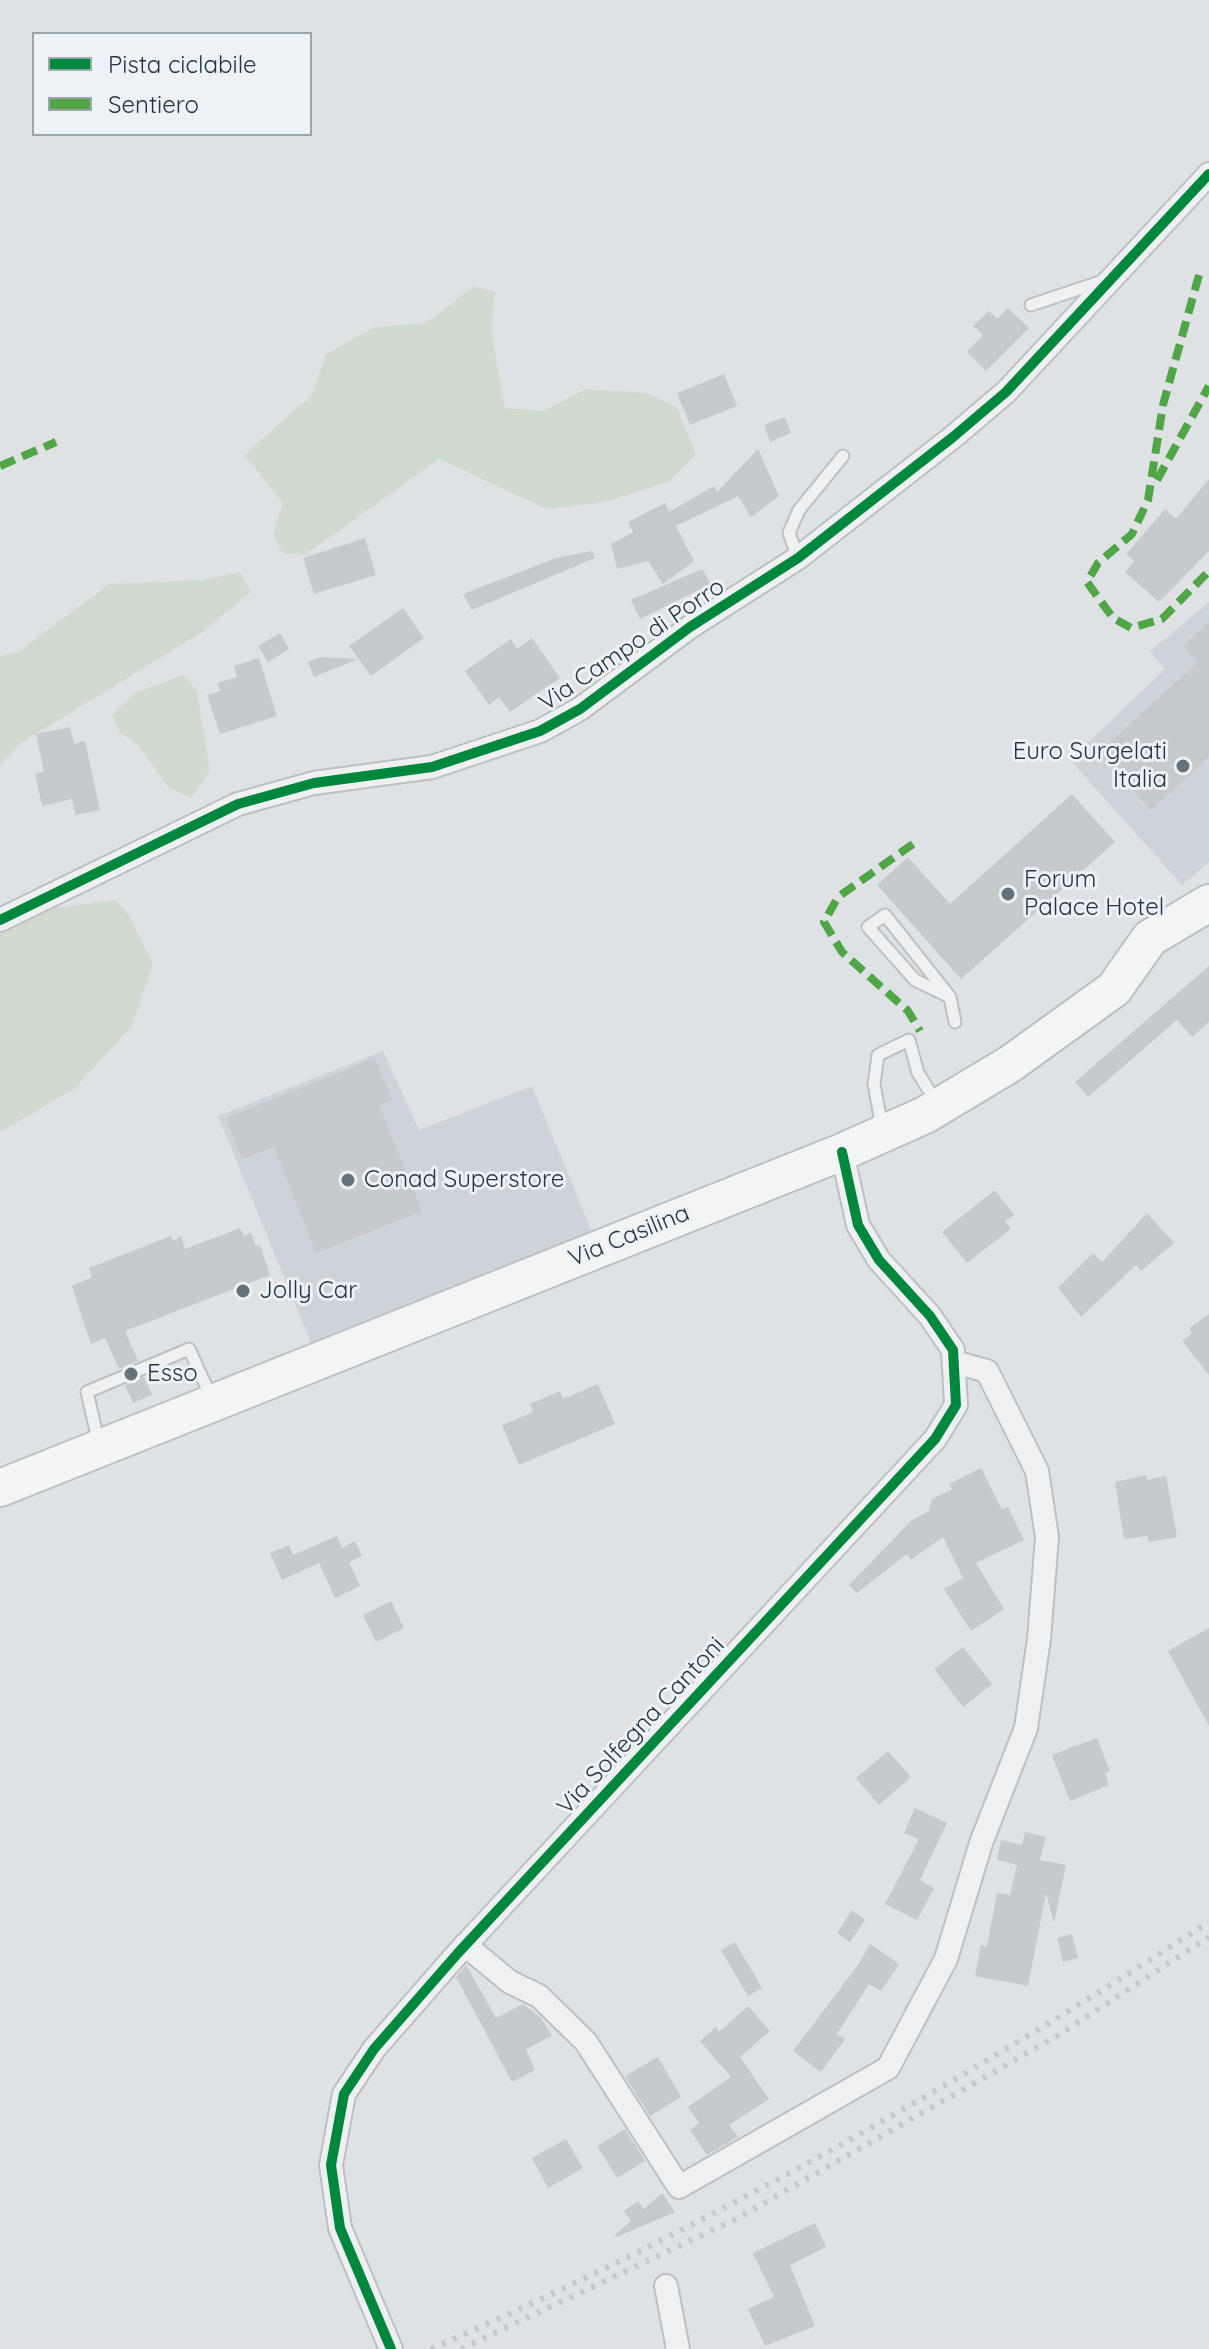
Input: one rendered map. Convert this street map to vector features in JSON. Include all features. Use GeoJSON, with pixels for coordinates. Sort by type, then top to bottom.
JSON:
{"type":"FeatureCollection","features":[{"type":"Feature","properties":{"kind":"main road","name":"Via Casilina"},"geometry":{"type":"LineString","coordinates":[[0,1488],[842,1152],[939,1107],[1010,1064],[1114,989],[1150,938],[1209,903]]}},
{"type":"Feature","properties":{"kind":"main road"},"geometry":{"type":"LineString","coordinates":[[1114,989],[1209,927]]}},
{"type":"Feature","properties":{"kind":"street","name":"Via Campo di Porro"},"geometry":{"type":"LineString","coordinates":[[0,920],[238,804],[314,783],[432,767],[540,731],[580,709],[690,627],[798,558],[1006,392],[1209,174]]}},
{"type":"Feature","properties":{"kind":"street","name":"Via Solfegna Cantoni"},"geometry":{"type":"LineString","coordinates":[[391,2349],[340,2228],[331,2165],[344,2094],[374,2049],[465,1945],[935,1439],[956,1405],[953,1350],[930,1316],[879,1260],[858,1225],[842,1152]]}},
{"type":"Feature","properties":{"kind":"street"},"geometry":{"type":"LineString","coordinates":[[465,1945],[510,1982],[539,1996],[586,2042],[679,2187],[888,2068],[946,1959],[981,1843],[1026,1728],[1039,1639],[1047,1537],[1037,1471],[987,1371],[954,1362]]}},
{"type":"Feature","properties":{"kind":"street"},"geometry":{"type":"LineString","coordinates":[[666,2286],[678,2349]]}},
{"type":"Feature","properties":{"kind":"lane"},"geometry":{"type":"LineString","coordinates":[[1031,305],[1110,278]]}},
{"type":"Feature","properties":{"kind":"lane"},"geometry":{"type":"LineString","coordinates":[[798,558],[789,533],[799,510],[843,456]]}},
{"type":"Feature","properties":{"kind":"lane"},"geometry":{"type":"LineString","coordinates":[[950,997],[915,980],[868,927],[885,915],[950,997],[955,1022]]}},
{"type":"Feature","properties":{"kind":"lane"},"geometry":{"type":"LineString","coordinates":[[883,1134],[874,1084],[878,1055],[909,1040],[918,1073],[939,1107]]}},
{"type":"Feature","properties":{"kind":"lane"},"geometry":{"type":"LineString","coordinates":[[100,1448],[87,1392],[189,1349],[214,1403]]}},
{"type":"Feature","properties":{"kind":"shaded area"},"geometry":{"type":"Polygon","coordinates":[[[474,286],[495,292],[491,329],[505,408],[544,411],[586,389],[647,393],[677,407],[696,455],[670,481],[606,502],[547,509],[439,459],[305,555],[283,554],[273,534],[283,503],[244,455],[311,396],[326,354],[375,327],[426,323],[474,286]]]}},
{"type":"Feature","properties":{"kind":"shaded area"},"geometry":{"type":"Polygon","coordinates":[[[240,572],[251,592],[201,633],[21,743],[0,765],[0,656],[18,652],[109,584],[201,580],[240,572]]]}},
{"type":"Feature","properties":{"kind":"shaded area"},"geometry":{"type":"Polygon","coordinates":[[[1209,602],[1209,862],[1182,885],[1070,760],[1165,669],[1150,651],[1209,602]]]}},
{"type":"Feature","properties":{"kind":"shaded area"},"geometry":{"type":"Polygon","coordinates":[[[183,675],[197,691],[210,771],[191,798],[169,788],[137,744],[120,732],[112,714],[137,692],[183,675]]]}},
{"type":"Feature","properties":{"kind":"shaded area"},"geometry":{"type":"Polygon","coordinates":[[[115,900],[129,915],[153,964],[132,1026],[74,1089],[0,1132],[0,932],[40,910],[115,900]]]}},
{"type":"Feature","properties":{"kind":"shaded area"},"geometry":{"type":"Polygon","coordinates":[[[383,1051],[419,1130],[532,1086],[594,1237],[312,1345],[218,1116],[383,1051]]]}},
{"type":"Feature","properties":{"kind":"building"},"geometry":{"type":"Polygon","coordinates":[[[1008,308],[1029,328],[986,371],[967,352],[983,335],[973,326],[989,311],[997,319],[1008,308]]]}},
{"type":"Feature","properties":{"kind":"building"},"geometry":{"type":"Polygon","coordinates":[[[724,374],[737,406],[690,425],[677,393],[724,374]]]}},
{"type":"Feature","properties":{"kind":"building"},"geometry":{"type":"Polygon","coordinates":[[[785,417],[791,433],[770,442],[764,425],[785,417]]]}},
{"type":"Feature","properties":{"kind":"building"},"geometry":{"type":"Polygon","coordinates":[[[758,449],[779,496],[751,517],[738,496],[676,526],[694,561],[663,584],[648,561],[617,569],[611,544],[633,532],[628,522],[665,503],[669,512],[714,486],[717,492],[758,449]]]}},
{"type":"Feature","properties":{"kind":"building"},"geometry":{"type":"Polygon","coordinates":[[[1209,479],[1209,551],[1159,602],[1125,572],[1134,561],[1126,554],[1165,509],[1176,519],[1209,479]]]}},
{"type":"Feature","properties":{"kind":"building"},"geometry":{"type":"Polygon","coordinates":[[[365,538],[376,575],[314,594],[303,558],[365,538]]]}},
{"type":"Feature","properties":{"kind":"building"},"geometry":{"type":"Polygon","coordinates":[[[592,551],[595,558],[472,610],[463,594],[556,558],[592,551]]]}},
{"type":"Feature","properties":{"kind":"building"},"geometry":{"type":"Polygon","coordinates":[[[702,569],[711,584],[640,619],[631,600],[702,569]]]}},
{"type":"Feature","properties":{"kind":"building"},"geometry":{"type":"Polygon","coordinates":[[[403,608],[424,638],[371,676],[349,646],[403,608]]]}},
{"type":"Feature","properties":{"kind":"building"},"geometry":{"type":"Polygon","coordinates":[[[1209,622],[1209,757],[1151,810],[1098,753],[1198,662],[1183,646],[1209,622]]]}},
{"type":"Feature","properties":{"kind":"building"},"geometry":{"type":"Polygon","coordinates":[[[280,633],[289,649],[268,662],[258,646],[280,633]]]}},
{"type":"Feature","properties":{"kind":"building"},"geometry":{"type":"Polygon","coordinates":[[[532,638],[560,678],[510,712],[499,697],[489,705],[465,671],[511,639],[517,649],[532,638]]]}},
{"type":"Feature","properties":{"kind":"building"},"geometry":{"type":"Polygon","coordinates":[[[320,657],[358,659],[314,677],[308,662],[320,657]]]}},
{"type":"Feature","properties":{"kind":"building"},"geometry":{"type":"Polygon","coordinates":[[[259,658],[277,716],[220,734],[207,695],[220,691],[217,683],[237,677],[234,666],[259,658]]]}},
{"type":"Feature","properties":{"kind":"building"},"geometry":{"type":"Polygon","coordinates":[[[70,727],[74,744],[85,741],[100,810],[75,815],[72,799],[42,806],[35,774],[44,772],[36,734],[70,727]]]}},
{"type":"Feature","properties":{"kind":"building","name":"Forum Palace Hotel"},"geometry":{"type":"Polygon","coordinates":[[[1072,794],[1115,842],[961,979],[877,885],[908,857],[950,904],[1072,794]]]}},
{"type":"Feature","properties":{"kind":"building"},"geometry":{"type":"Polygon","coordinates":[[[1209,966],[1209,1022],[1192,1037],[1177,1020],[1088,1097],[1075,1082],[1209,966]]]}},
{"type":"Feature","properties":{"kind":"building","name":"Conad Superstore"},"geometry":{"type":"Polygon","coordinates":[[[375,1058],[392,1100],[379,1105],[422,1211],[316,1253],[274,1147],[242,1159],[226,1118],[375,1058]]]}},
{"type":"Feature","properties":{"kind":"building"},"geometry":{"type":"Polygon","coordinates":[[[995,1190],[1014,1215],[1005,1221],[1011,1229],[967,1263],[942,1232],[995,1190]]]}},
{"type":"Feature","properties":{"kind":"building"},"geometry":{"type":"Polygon","coordinates":[[[1147,1213],[1174,1243],[1141,1271],[1136,1265],[1081,1317],[1058,1288],[1093,1253],[1102,1262],[1147,1213]]]}},
{"type":"Feature","properties":{"kind":"building"},"geometry":{"type":"Polygon","coordinates":[[[240,1228],[244,1236],[251,1233],[256,1246],[260,1245],[270,1275],[125,1331],[138,1361],[119,1369],[105,1338],[91,1344],[72,1286],[92,1277],[89,1268],[171,1236],[173,1241],[181,1236],[185,1249],[240,1228]]]}},
{"type":"Feature","properties":{"kind":"building"},"geometry":{"type":"Polygon","coordinates":[[[1209,1314],[1209,1375],[1182,1341],[1192,1333],[1189,1328],[1209,1314]]]}},
{"type":"Feature","properties":{"kind":"building"},"geometry":{"type":"Polygon","coordinates":[[[144,1377],[152,1395],[133,1403],[125,1385],[144,1377]]]}},
{"type":"Feature","properties":{"kind":"building"},"geometry":{"type":"Polygon","coordinates":[[[598,1384],[615,1424],[519,1465],[502,1425],[533,1412],[530,1404],[560,1391],[563,1399],[598,1384]]]}},
{"type":"Feature","properties":{"kind":"building"},"geometry":{"type":"Polygon","coordinates":[[[981,1468],[1002,1510],[1008,1507],[1024,1540],[976,1563],[1004,1609],[971,1631],[944,1589],[963,1578],[943,1537],[911,1560],[907,1554],[857,1593],[849,1585],[912,1520],[929,1511],[932,1499],[952,1489],[949,1484],[981,1468]]]}},
{"type":"Feature","properties":{"kind":"building"},"geometry":{"type":"Polygon","coordinates":[[[1146,1475],[1147,1480],[1166,1476],[1177,1537],[1149,1542],[1147,1536],[1124,1539],[1115,1482],[1146,1475]]]}},
{"type":"Feature","properties":{"kind":"building"},"geometry":{"type":"Polygon","coordinates":[[[337,1536],[342,1548],[355,1541],[362,1556],[349,1562],[360,1586],[335,1598],[319,1563],[282,1580],[270,1553],[289,1545],[293,1555],[337,1536]]]}},
{"type":"Feature","properties":{"kind":"building"},"geometry":{"type":"Polygon","coordinates":[[[391,1601],[404,1628],[376,1642],[363,1615],[391,1601]]]}},
{"type":"Feature","properties":{"kind":"building"},"geometry":{"type":"Polygon","coordinates":[[[1209,1628],[1209,1726],[1168,1651],[1209,1628]]]}},
{"type":"Feature","properties":{"kind":"building"},"geometry":{"type":"Polygon","coordinates":[[[963,1647],[992,1684],[963,1707],[934,1669],[963,1647]]]}},
{"type":"Feature","properties":{"kind":"building"},"geometry":{"type":"Polygon","coordinates":[[[1097,1738],[1110,1771],[1105,1773],[1109,1785],[1070,1801],[1052,1755],[1097,1738]]]}},
{"type":"Feature","properties":{"kind":"building"},"geometry":{"type":"Polygon","coordinates":[[[888,1751],[911,1777],[879,1805],[856,1778],[888,1751]]]}},
{"type":"Feature","properties":{"kind":"building"},"geometry":{"type":"Polygon","coordinates":[[[915,1808],[947,1823],[920,1880],[934,1888],[917,1920],[885,1904],[919,1839],[904,1833],[915,1808]]]}},
{"type":"Feature","properties":{"kind":"building"},"geometry":{"type":"Polygon","coordinates":[[[1025,1832],[1046,1837],[1040,1860],[1066,1865],[1054,1923],[1046,1893],[1028,1986],[975,1976],[981,1945],[987,1946],[997,1893],[1010,1895],[1017,1865],[997,1860],[1001,1840],[1022,1845],[1025,1832]]]}},
{"type":"Feature","properties":{"kind":"building"},"geometry":{"type":"Polygon","coordinates":[[[852,1910],[865,1920],[850,1942],[837,1933],[852,1910]]]}},
{"type":"Feature","properties":{"kind":"building"},"geometry":{"type":"Polygon","coordinates":[[[1072,1934],[1078,1958],[1063,1962],[1057,1938],[1072,1934]]]}},
{"type":"Feature","properties":{"kind":"building"},"geometry":{"type":"Polygon","coordinates":[[[735,1942],[762,1988],[748,1996],[721,1950],[735,1942]]]}},
{"type":"Feature","properties":{"kind":"building"},"geometry":{"type":"Polygon","coordinates":[[[870,1944],[899,1964],[881,1991],[869,1984],[837,2034],[845,2039],[821,2072],[793,2051],[858,1965],[870,1944]]]}},
{"type":"Feature","properties":{"kind":"building"},"geometry":{"type":"Polygon","coordinates":[[[466,1965],[496,2018],[523,2004],[541,2018],[552,2036],[526,2049],[535,2070],[512,2082],[456,1977],[466,1965]]]}},
{"type":"Feature","properties":{"kind":"building"},"geometry":{"type":"Polygon","coordinates":[[[748,2006],[770,2031],[740,2057],[769,2099],[729,2125],[738,2137],[707,2155],[690,2130],[699,2123],[688,2107],[731,2077],[700,2041],[716,2027],[719,2032],[748,2006]]]}},
{"type":"Feature","properties":{"kind":"building"},"geometry":{"type":"Polygon","coordinates":[[[658,2057],[681,2097],[650,2116],[625,2076],[658,2057]]]}},
{"type":"Feature","properties":{"kind":"building"},"geometry":{"type":"Polygon","coordinates":[[[625,2129],[645,2161],[617,2178],[597,2146],[625,2129]]]}},
{"type":"Feature","properties":{"kind":"building"},"geometry":{"type":"Polygon","coordinates":[[[566,2139],[583,2168],[548,2188],[532,2158],[566,2139]]]}},
{"type":"Feature","properties":{"kind":"building"},"geometry":{"type":"Polygon","coordinates":[[[662,2193],[675,2212],[617,2237],[615,2235],[631,2221],[624,2211],[638,2201],[644,2209],[662,2193]]]}},
{"type":"Feature","properties":{"kind":"building"},"geometry":{"type":"Polygon","coordinates":[[[815,2223],[826,2247],[790,2265],[815,2326],[765,2346],[748,2309],[774,2297],[753,2253],[815,2223]]]}},
{"type":"Feature","properties":{"kind":"railway"},"geometry":{"type":"LineString","coordinates":[[431,2349],[632,2255],[829,2151],[1021,2040],[1209,1922]]}},
{"type":"Feature","properties":{"kind":"railway"},"geometry":{"type":"LineString","coordinates":[[461,2349],[736,2219],[1057,2036],[1209,1937]]}},
{"type":"Feature","properties":{"kind":"marked path"},"geometry":{"type":"LineString","coordinates":[[1199,275],[1163,405],[1148,500],[1132,534],[1098,563],[1087,582],[1113,618],[1131,628],[1162,619],[1209,571]]}},
{"type":"Feature","properties":{"kind":"marked path"},"geometry":{"type":"LineString","coordinates":[[1157,480],[1209,386]]}},
{"type":"Feature","properties":{"kind":"marked path"},"geometry":{"type":"LineString","coordinates":[[0,466],[56,442]]}},
{"type":"Feature","properties":{"kind":"marked path"},"geometry":{"type":"LineString","coordinates":[[913,844],[838,897],[824,922],[842,952],[908,1011],[920,1031]]}},
{"type":"Feature","properties":{"kind":"cycle path"},"geometry":{"type":"LineString","coordinates":[[0,920],[238,804],[314,783],[432,767],[540,731],[580,709],[690,627],[798,558],[1006,392],[1209,174]]}},
{"type":"Feature","properties":{"kind":"cycle path"},"geometry":{"type":"LineString","coordinates":[[391,2349],[340,2228],[331,2165],[344,2094],[374,2049],[458,1953],[935,1439],[956,1405],[953,1350],[930,1316],[879,1260],[858,1225],[842,1152]]}},
{"type":"Feature","properties":{"kind":"place","name":"Euro Surgelati Italia"},"geometry":{"type":"Point","coordinates":[1183,766]}},
{"type":"Feature","properties":{"kind":"place","name":"Forum Palace Hotel"},"geometry":{"type":"Point","coordinates":[1008,894]}},
{"type":"Feature","properties":{"kind":"place","name":"Conad Superstore"},"geometry":{"type":"Point","coordinates":[348,1180]}},
{"type":"Feature","properties":{"kind":"place","name":"Jolly Car"},"geometry":{"type":"Point","coordinates":[243,1291]}},
{"type":"Feature","properties":{"kind":"place","name":"Esso"},"geometry":{"type":"Point","coordinates":[131,1374]}}]}
